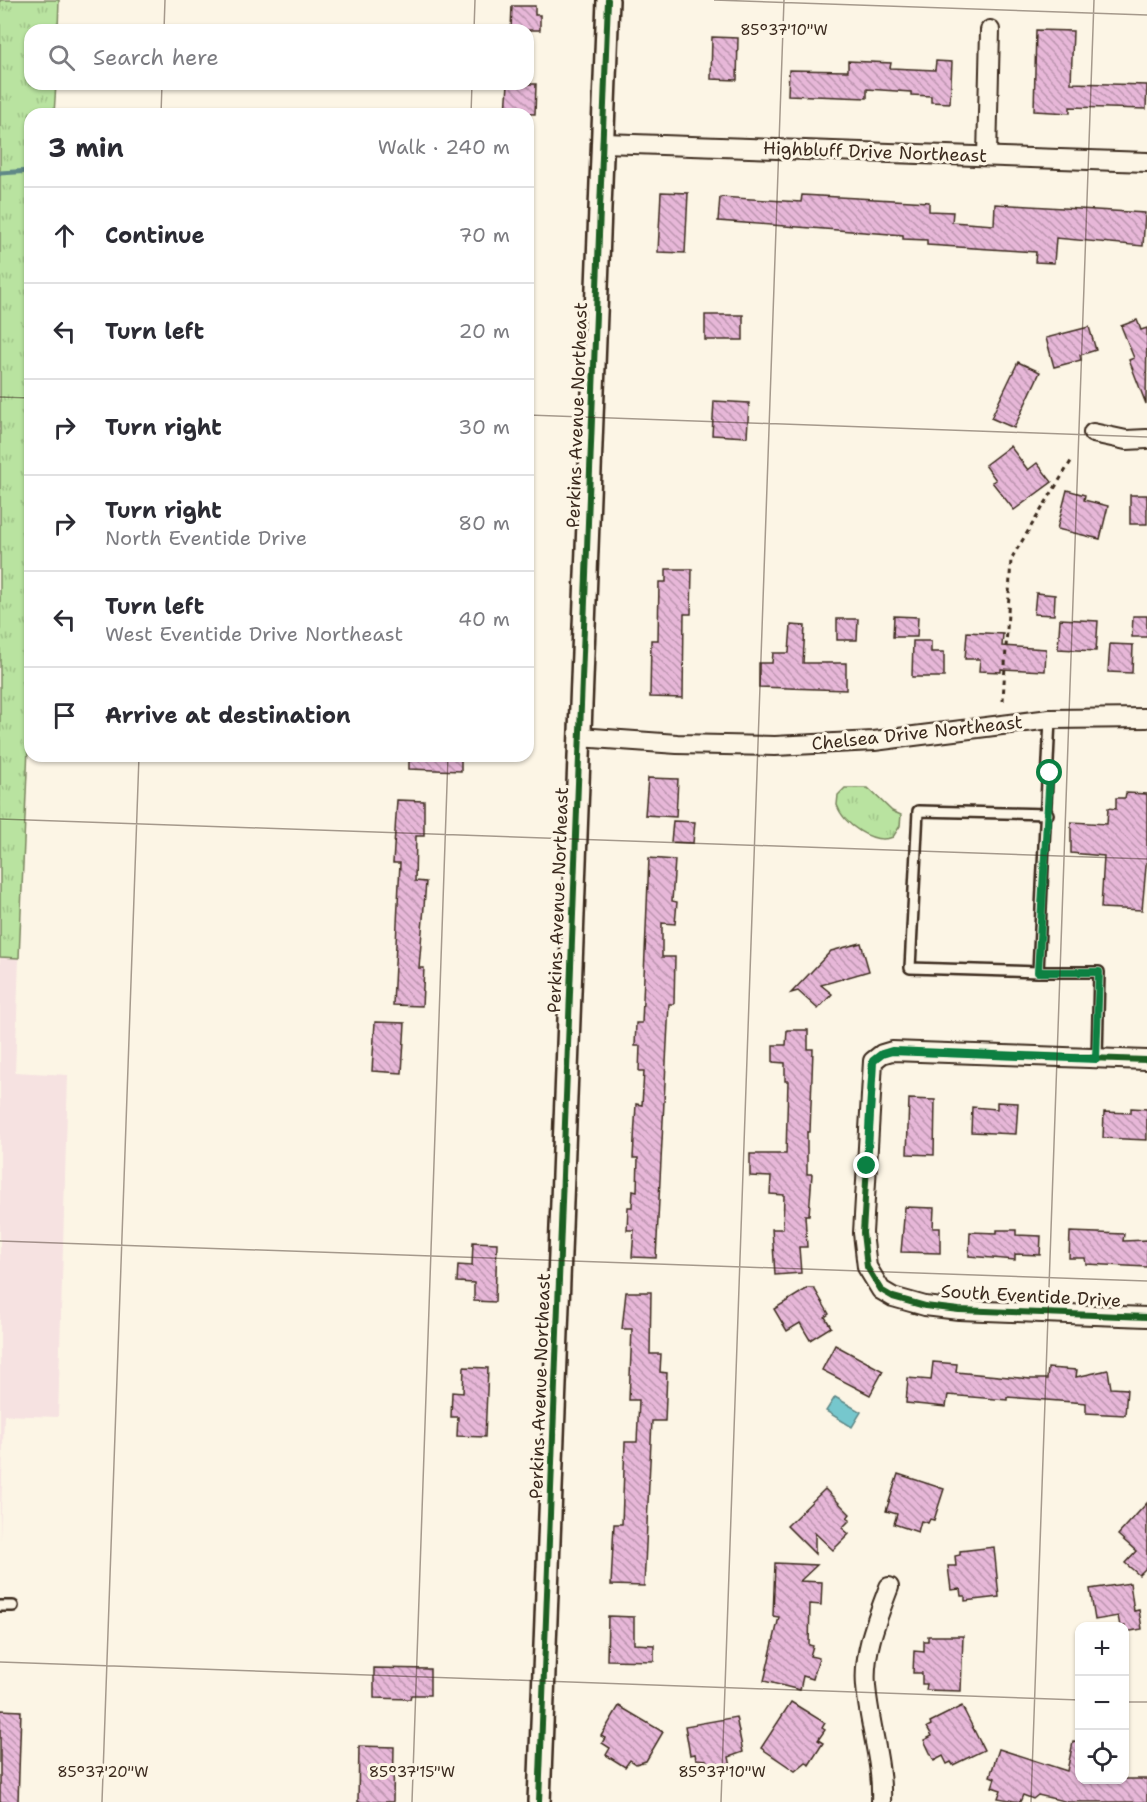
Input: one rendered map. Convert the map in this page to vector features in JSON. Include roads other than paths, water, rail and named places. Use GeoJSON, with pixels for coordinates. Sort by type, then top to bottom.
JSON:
{"type":"FeatureCollection","features":[{"type":"Feature","properties":{"kind":"street","name":"Perkins Avenue Northeast"},"geometry":{"type":"LineString","coordinates":[[539,1802],[608,0]]}},
{"type":"Feature","properties":{"kind":"street"},"geometry":{"type":"LineString","coordinates":[[987,156],[990,30]]}},
{"type":"Feature","properties":{"kind":"street","name":"Highbluff Drive Northeast"},"geometry":{"type":"LineString","coordinates":[[604,143],[1147,162]]}},
{"type":"Feature","properties":{"kind":"street"},"geometry":{"type":"LineString","coordinates":[[1093,433],[1126,440],[1147,439]]}},
{"type":"Feature","properties":{"kind":"street","name":"Chelsea Drive Northeast"},"geometry":{"type":"LineString","coordinates":[[579,737],[676,744],[776,746],[874,741],[1050,719],[1147,718]]}},
{"type":"Feature","properties":{"kind":"street","name":"South Eventide Drive"},"geometry":{"type":"LineString","coordinates":[[1096,1059],[892,1051],[882,1054],[873,1061],[864,1233],[867,1267],[881,1290],[893,1297],[925,1306],[959,1310],[1147,1317]]}},
{"type":"Feature","properties":{"kind":"street"},"geometry":{"type":"LineString","coordinates":[[1096,1059],[1147,1060]]}},
{"type":"Feature","properties":{"kind":"street"},"geometry":{"type":"LineString","coordinates":[[881,1802],[879,1764],[866,1686],[868,1648],[889,1587]]}},
{"type":"Feature","properties":{"kind":"lane"},"geometry":{"type":"LineString","coordinates":[[1038,972],[1048,814],[1050,719]]}},
{"type":"Feature","properties":{"kind":"lane"},"geometry":{"type":"LineString","coordinates":[[1048,814],[918,811],[910,968],[1099,972],[1096,1059]]}},
{"type":"Feature","properties":{"kind":"lane"},"geometry":{"type":"LineString","coordinates":[[0,1606],[13,1606]]}},
{"type":"Feature","properties":{"kind":"water"},"geometry":{"type":"Polygon","coordinates":[[[835,1397],[861,1412],[852,1427],[826,1411],[835,1397]]]}},
{"type":"Feature","properties":{"kind":"waterway"},"geometry":{"type":"LineString","coordinates":[[0,173],[24,171]]}}]}
